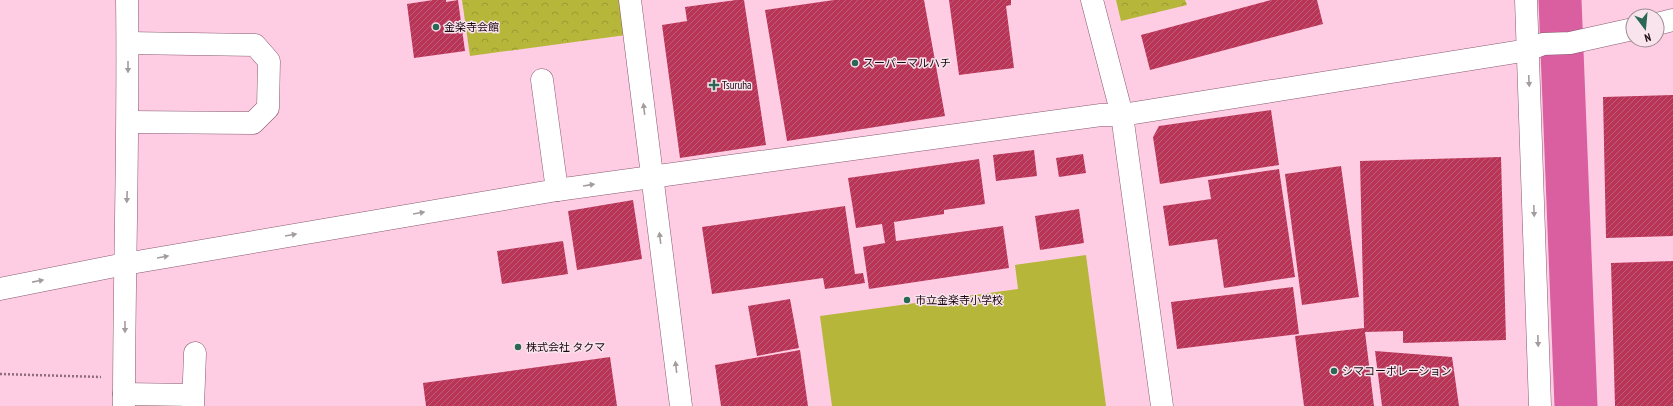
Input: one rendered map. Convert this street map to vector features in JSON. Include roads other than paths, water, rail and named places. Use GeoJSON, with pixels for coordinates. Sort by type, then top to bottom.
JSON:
{"type":"FeatureCollection","features":[{"type":"Feature","properties":{"kind":"street"},"geometry":{"type":"LineString","coordinates":[[127,0],[128,122],[124,392],[193,400],[195,353]]}},
{"type":"Feature","properties":{"kind":"street"},"geometry":{"type":"LineString","coordinates":[[630,0],[681,406]]}},
{"type":"Feature","properties":{"kind":"street"},"geometry":{"type":"LineString","coordinates":[[1092,0],[1122,115],[1162,406]]}},
{"type":"Feature","properties":{"kind":"street"},"geometry":{"type":"LineString","coordinates":[[1526,0],[1540,406]]}},
{"type":"Feature","properties":{"kind":"street"},"geometry":{"type":"LineString","coordinates":[[0,289],[125,264],[557,190],[652,175],[1093,116],[1122,115],[1528,50],[1543,44],[1561,43],[1625,31]]}},
{"type":"Feature","properties":{"kind":"street"},"geometry":{"type":"LineString","coordinates":[[128,43],[255,45],[269,61],[268,108],[253,123],[128,122]]}},
{"type":"Feature","properties":{"kind":"street"},"geometry":{"type":"LineString","coordinates":[[542,80],[557,190]]}},
{"type":"Feature","properties":{"kind":"waterway"},"geometry":{"type":"LineString","coordinates":[[1560,0],[1576,406]]}},
{"type":"Feature","properties":{"kind":"place","name":"金楽寺会館"},"geometry":{"type":"Point","coordinates":[436,27]}},
{"type":"Feature","properties":{"kind":"place","name":"スーパーマルハチ"},"geometry":{"type":"Point","coordinates":[855,63]}},
{"type":"Feature","properties":{"kind":"place","name":"Tsuruha"},"geometry":{"type":"Point","coordinates":[714,85]}},
{"type":"Feature","properties":{"kind":"place","name":"市立金楽寺小学校"},"geometry":{"type":"Point","coordinates":[907,300]}},
{"type":"Feature","properties":{"kind":"place","name":"株式会社 タクマ"},"geometry":{"type":"Point","coordinates":[518,347]}},
{"type":"Feature","properties":{"kind":"place","name":"シマコーポレーション"},"geometry":{"type":"Point","coordinates":[1334,371]}}]}
